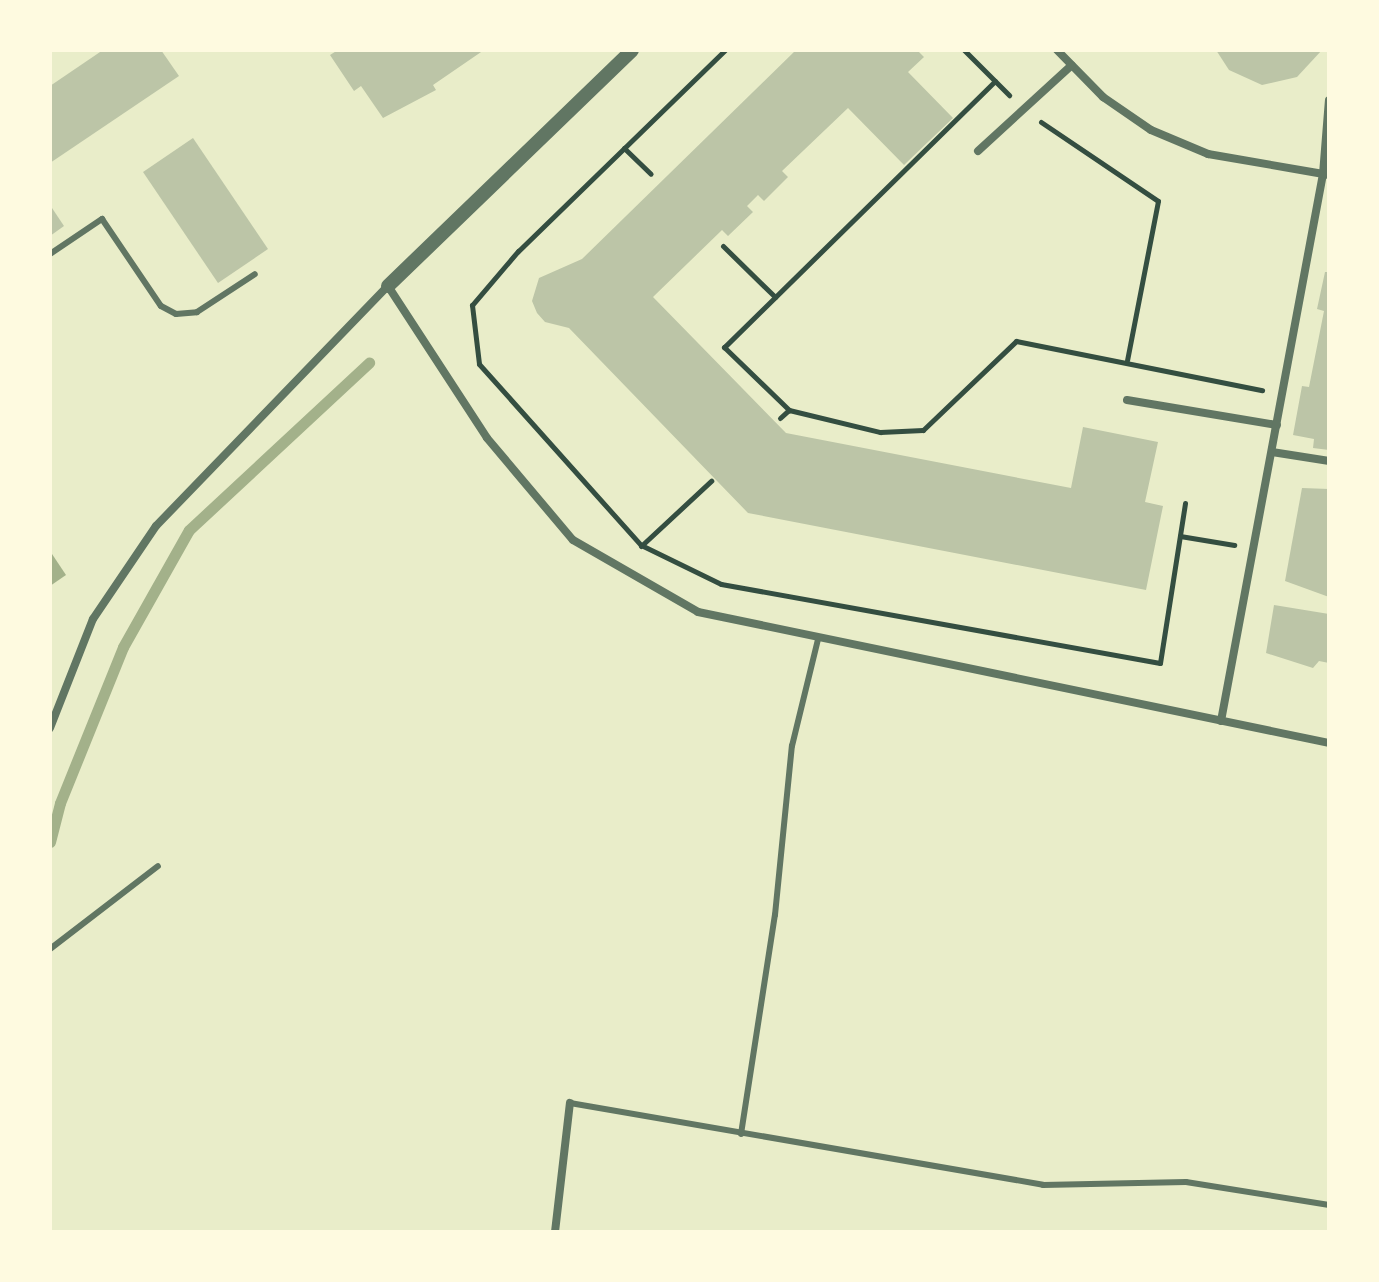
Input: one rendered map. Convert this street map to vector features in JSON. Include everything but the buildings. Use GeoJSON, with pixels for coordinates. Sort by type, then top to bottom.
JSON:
{"type":"FeatureCollection","features":[{"type":"Feature","properties":{"kind":"street"},"geometry":{"type":"LineString","coordinates":[[50,728],[93,619],[156,526],[388,286],[632,50]]}},
{"type":"Feature","properties":{"kind":"street"},"geometry":{"type":"LineString","coordinates":[[1057,50],[1103,97],[1151,130],[1208,154],[1326,175]]}},
{"type":"Feature","properties":{"kind":"street"},"geometry":{"type":"LineString","coordinates":[[978,151],[1072,65]]}},
{"type":"Feature","properties":{"kind":"street"},"geometry":{"type":"LineString","coordinates":[[1221,721],[1326,175],[1329,100]]}},
{"type":"Feature","properties":{"kind":"street"},"geometry":{"type":"LineString","coordinates":[[388,286],[487,438],[573,540],[698,612],[1329,743]]}},
{"type":"Feature","properties":{"kind":"street"},"geometry":{"type":"LineString","coordinates":[[1127,400],[1277,425]]}},
{"type":"Feature","properties":{"kind":"street"},"geometry":{"type":"LineString","coordinates":[[1272,452],[1329,461]]}},
{"type":"Feature","properties":{"kind":"street"},"geometry":{"type":"LineString","coordinates":[[555,1232],[570,1103]]}},
{"type":"Feature","properties":{"kind":"lane"},"geometry":{"type":"LineString","coordinates":[[50,254],[102,219],[161,306],[176,314],[197,312],[255,274]]}},
{"type":"Feature","properties":{"kind":"lane"},"geometry":{"type":"LineString","coordinates":[[741,1134],[775,915],[792,746],[818,639]]}},
{"type":"Feature","properties":{"kind":"lane"},"geometry":{"type":"LineString","coordinates":[[50,949],[158,866]]}},
{"type":"Feature","properties":{"kind":"lane"},"geometry":{"type":"LineString","coordinates":[[570,1103],[1043,1185],[1186,1182],[1329,1205]]}},
{"type":"Feature","properties":{"kind":"path"},"geometry":{"type":"LineString","coordinates":[[725,50],[518,251],[472,305],[479,364],[641,545],[721,584],[1160,663],[1185,503]]}},
{"type":"Feature","properties":{"kind":"path"},"geometry":{"type":"LineString","coordinates":[[964,50],[1023,110],[1158,201],[1127,360]]}},
{"type":"Feature","properties":{"kind":"path"},"geometry":{"type":"LineString","coordinates":[[995,81],[724,347],[789,410],[880,432],[923,430],[1016,341],[1127,360],[1282,395]]}},
{"type":"Feature","properties":{"kind":"path"},"geometry":{"type":"LineString","coordinates":[[624,148],[651,174]]}},
{"type":"Feature","properties":{"kind":"path"},"geometry":{"type":"LineString","coordinates":[[723,246],[775,297]]}},
{"type":"Feature","properties":{"kind":"path"},"geometry":{"type":"LineString","coordinates":[[780,418],[789,410]]}},
{"type":"Feature","properties":{"kind":"path"},"geometry":{"type":"LineString","coordinates":[[618,566],[711,481]]}},
{"type":"Feature","properties":{"kind":"path"},"geometry":{"type":"LineString","coordinates":[[1180,536],[1253,548]]}},
{"type":"Feature","properties":{"kind":"shaded area"},"geometry":{"type":"Polygon","coordinates":[[[50,551],[66,575],[50,586],[50,551]]]}},
{"type":"Feature","properties":{"kind":"waterway"},"geometry":{"type":"LineString","coordinates":[[50,842],[60,803],[123,647],[189,530],[369,363]]}}]}
